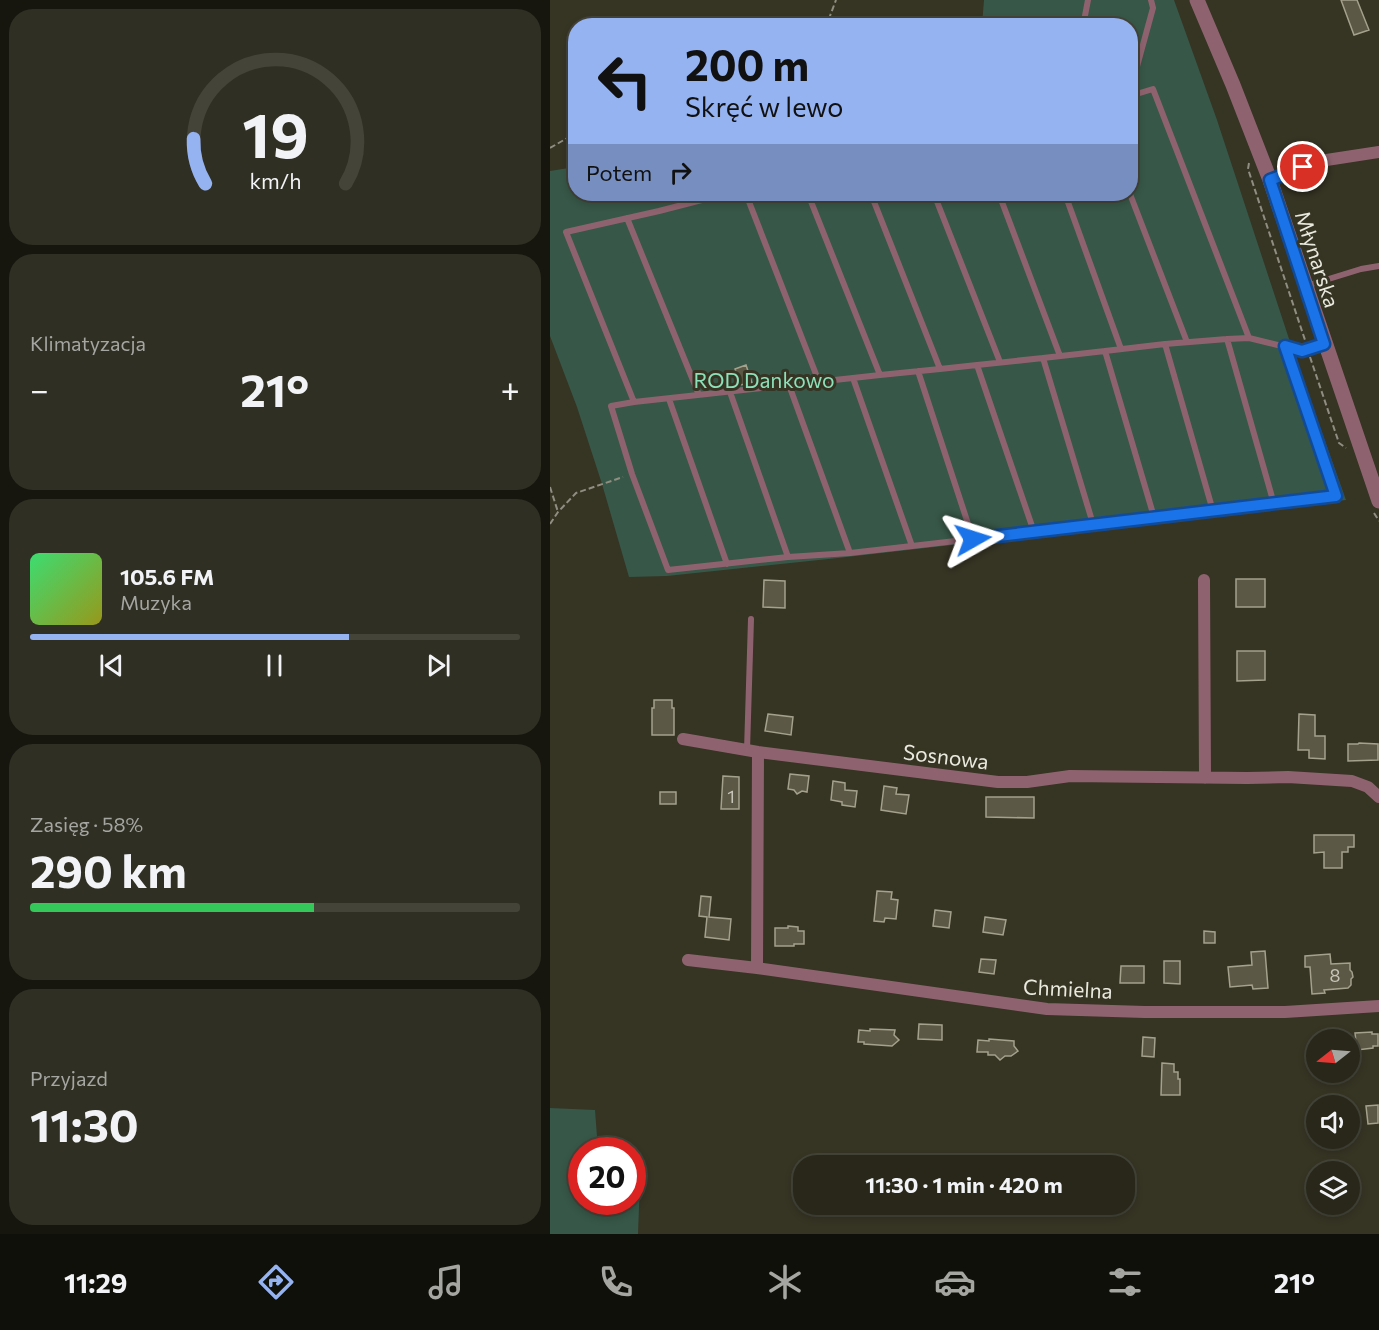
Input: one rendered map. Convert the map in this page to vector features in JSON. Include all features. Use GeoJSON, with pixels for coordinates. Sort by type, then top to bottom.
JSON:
{"type":"FeatureCollection","features":[{"type":"Feature","properties":{"kind":"street","name":"Młynarska"},"geometry":{"type":"LineString","coordinates":[[1197,0],[1270,180],[1376,507]]}},
{"type":"Feature","properties":{"kind":"street"},"geometry":{"type":"LineString","coordinates":[[1270,180],[1320,161],[1378,152]]}},
{"type":"Feature","properties":{"kind":"street"},"geometry":{"type":"LineString","coordinates":[[1204,580],[1206,778]]}},
{"type":"Feature","properties":{"kind":"street","name":"Sosnowa"},"geometry":{"type":"LineString","coordinates":[[684,739],[753,751],[998,782],[1027,782],[1070,776],[1288,777],[1352,781],[1368,787],[1378,797]]}},
{"type":"Feature","properties":{"kind":"street"},"geometry":{"type":"LineString","coordinates":[[753,751],[757,968]]}},
{"type":"Feature","properties":{"kind":"street","name":"Chmielna"},"geometry":{"type":"LineString","coordinates":[[688,960],[1047,1009],[1285,1012],[1378,1006]]}},
{"type":"Feature","properties":{"kind":"lane"},"geometry":{"type":"LineString","coordinates":[[1085,18],[1088,0]]}},
{"type":"Feature","properties":{"kind":"lane"},"geometry":{"type":"LineString","coordinates":[[1138,63],[1153,8],[1151,0]]}},
{"type":"Feature","properties":{"kind":"lane"},"geometry":{"type":"LineString","coordinates":[[1138,94],[1153,89],[1249,338]]}},
{"type":"Feature","properties":{"kind":"lane"},"geometry":{"type":"LineString","coordinates":[[634,402],[566,232],[696,201]]}},
{"type":"Feature","properties":{"kind":"lane"},"geometry":{"type":"LineString","coordinates":[[749,201],[819,382]]}},
{"type":"Feature","properties":{"kind":"lane"},"geometry":{"type":"LineString","coordinates":[[811,201],[880,375]]}},
{"type":"Feature","properties":{"kind":"lane"},"geometry":{"type":"LineString","coordinates":[[874,201],[940,369]]}},
{"type":"Feature","properties":{"kind":"lane"},"geometry":{"type":"LineString","coordinates":[[937,201],[1000,362]]}},
{"type":"Feature","properties":{"kind":"lane"},"geometry":{"type":"LineString","coordinates":[[1002,201],[1060,356]]}},
{"type":"Feature","properties":{"kind":"lane"},"geometry":{"type":"LineString","coordinates":[[1067,201],[1121,349]]}},
{"type":"Feature","properties":{"kind":"lane"},"geometry":{"type":"LineString","coordinates":[[1133,201],[1187,342]]}},
{"type":"Feature","properties":{"kind":"lane"},"geometry":{"type":"LineString","coordinates":[[627,218],[699,395]]}},
{"type":"Feature","properties":{"kind":"lane"},"geometry":{"type":"LineString","coordinates":[[1305,286],[1378,266]]}},
{"type":"Feature","properties":{"kind":"lane"},"geometry":{"type":"LineString","coordinates":[[1285,346],[1336,496],[850,553],[668,570],[632,474],[611,406],[1187,342],[1249,338],[1285,346],[1302,351],[1324,344]]}},
{"type":"Feature","properties":{"kind":"lane"},"geometry":{"type":"LineString","coordinates":[[1227,339],[1274,504]]}},
{"type":"Feature","properties":{"kind":"lane"},"geometry":{"type":"LineString","coordinates":[[1165,344],[1213,511]]}},
{"type":"Feature","properties":{"kind":"lane"},"geometry":{"type":"LineString","coordinates":[[1105,351],[1154,518]]}},
{"type":"Feature","properties":{"kind":"lane"},"geometry":{"type":"LineString","coordinates":[[1043,358],[1093,524]]}},
{"type":"Feature","properties":{"kind":"lane"},"geometry":{"type":"LineString","coordinates":[[977,365],[1034,532]]}},
{"type":"Feature","properties":{"kind":"lane"},"geometry":{"type":"LineString","coordinates":[[918,371],[973,539]]}},
{"type":"Feature","properties":{"kind":"lane"},"geometry":{"type":"LineString","coordinates":[[853,378],[912,546]]}},
{"type":"Feature","properties":{"kind":"lane"},"geometry":{"type":"LineString","coordinates":[[789,385],[850,553]]}},
{"type":"Feature","properties":{"kind":"lane"},"geometry":{"type":"LineString","coordinates":[[730,392],[788,558]]}},
{"type":"Feature","properties":{"kind":"lane"},"geometry":{"type":"LineString","coordinates":[[669,399],[727,564]]}},
{"type":"Feature","properties":{"kind":"lane"},"geometry":{"type":"LineString","coordinates":[[751,619],[753,751]]}},
{"type":"Feature","properties":{"kind":"path"},"geometry":{"type":"LineString","coordinates":[[828,18],[836,0]]}},
{"type":"Feature","properties":{"kind":"path"},"geometry":{"type":"LineString","coordinates":[[550,148],[568,138]]}},
{"type":"Feature","properties":{"kind":"path"},"geometry":{"type":"LineString","coordinates":[[1249,161],[1248,169],[1339,443],[1352,453]]}},
{"type":"Feature","properties":{"kind":"path"},"geometry":{"type":"LineString","coordinates":[[550,524],[558,512],[576,494],[632,474]]}},
{"type":"Feature","properties":{"kind":"path"},"geometry":{"type":"LineString","coordinates":[[550,487],[558,512]]}},
{"type":"Feature","properties":{"kind":"path"},"geometry":{"type":"LineString","coordinates":[[1376,507],[1378,521]]}},
{"type":"Feature","properties":{"kind":"green space","name":"ROD Dankowo"},"geometry":{"type":"Polygon","coordinates":[[[984,0],[1174,0],[1346,500],[838,558],[667,576],[629,577],[577,407],[550,336],[550,171],[568,168],[568,201],[1138,201],[1138,18],[983,18],[984,0]]]}},
{"type":"Feature","properties":{"kind":"green space"},"geometry":{"type":"Polygon","coordinates":[[[550,1108],[595,1110],[597,1137],[568,1137],[568,1215],[639,1215],[638,1234],[550,1234],[550,1108]]]}},
{"type":"Feature","properties":{"kind":"building"},"geometry":{"type":"Polygon","coordinates":[[[1341,0],[1357,0],[1369,30],[1354,35],[1341,0]]]}},
{"type":"Feature","properties":{"kind":"building"},"geometry":{"type":"Polygon","coordinates":[[[746,365],[752,383],[740,385],[735,369],[746,365]]]}},
{"type":"Feature","properties":{"kind":"building"},"geometry":{"type":"Polygon","coordinates":[[[1236,579],[1265,579],[1265,607],[1236,607],[1236,579]]]}},
{"type":"Feature","properties":{"kind":"building"},"geometry":{"type":"Polygon","coordinates":[[[764,580],[785,581],[785,608],[763,607],[764,580]]]}},
{"type":"Feature","properties":{"kind":"building"},"geometry":{"type":"Polygon","coordinates":[[[1237,651],[1265,651],[1265,680],[1237,681],[1237,651]]]}},
{"type":"Feature","properties":{"kind":"building"},"geometry":{"type":"Polygon","coordinates":[[[654,700],[672,700],[674,735],[652,735],[654,700]]]}},
{"type":"Feature","properties":{"kind":"building"},"geometry":{"type":"Polygon","coordinates":[[[768,714],[793,717],[791,735],[765,731],[768,714]]]}},
{"type":"Feature","properties":{"kind":"building"},"geometry":{"type":"Polygon","coordinates":[[[1299,714],[1315,715],[1315,736],[1325,736],[1325,759],[1309,758],[1309,750],[1298,750],[1299,714]]]}},
{"type":"Feature","properties":{"kind":"building"},"geometry":{"type":"Polygon","coordinates":[[[1348,744],[1378,744],[1378,760],[1348,761],[1348,744]]]}},
{"type":"Feature","properties":{"kind":"building"},"geometry":{"type":"Polygon","coordinates":[[[790,774],[809,776],[807,792],[802,791],[797,794],[794,790],[788,789],[790,774]]]}},
{"type":"Feature","properties":{"kind":"building"},"geometry":{"type":"Polygon","coordinates":[[[723,776],[739,777],[739,809],[721,809],[723,776]]]}},
{"type":"Feature","properties":{"kind":"building"},"geometry":{"type":"Polygon","coordinates":[[[833,781],[845,783],[845,790],[857,791],[855,807],[831,800],[833,781]]]}},
{"type":"Feature","properties":{"kind":"building"},"geometry":{"type":"Polygon","coordinates":[[[884,786],[897,788],[896,794],[909,795],[906,814],[881,810],[884,786]]]}},
{"type":"Feature","properties":{"kind":"building"},"geometry":{"type":"Polygon","coordinates":[[[660,792],[676,792],[676,804],[660,804],[660,792]]]}},
{"type":"Feature","properties":{"kind":"building"},"geometry":{"type":"Polygon","coordinates":[[[986,797],[1034,797],[1034,818],[986,817],[986,797]]]}},
{"type":"Feature","properties":{"kind":"building"},"geometry":{"type":"Polygon","coordinates":[[[1314,835],[1354,835],[1354,847],[1348,847],[1348,852],[1342,852],[1342,868],[1324,868],[1324,852],[1314,853],[1314,835]]]}},
{"type":"Feature","properties":{"kind":"building"},"geometry":{"type":"Polygon","coordinates":[[[877,891],[892,892],[891,899],[898,900],[896,919],[885,918],[884,922],[874,921],[877,891]]]}},
{"type":"Feature","properties":{"kind":"building"},"geometry":{"type":"Polygon","coordinates":[[[701,896],[711,897],[709,917],[731,919],[729,940],[705,937],[707,917],[699,916],[701,896]]]}},
{"type":"Feature","properties":{"kind":"building"},"geometry":{"type":"Polygon","coordinates":[[[935,910],[951,912],[949,928],[933,926],[935,910]]]}},
{"type":"Feature","properties":{"kind":"building"},"geometry":{"type":"Polygon","coordinates":[[[985,917],[1006,920],[1003,935],[983,932],[985,917]]]}},
{"type":"Feature","properties":{"kind":"building"},"geometry":{"type":"Polygon","coordinates":[[[788,926],[798,927],[798,931],[804,931],[804,944],[775,946],[775,928],[788,928],[788,926]]]}},
{"type":"Feature","properties":{"kind":"building"},"geometry":{"type":"Polygon","coordinates":[[[1204,931],[1215,932],[1215,943],[1204,943],[1204,931]]]}},
{"type":"Feature","properties":{"kind":"building"},"geometry":{"type":"Polygon","coordinates":[[[1265,951],[1268,988],[1253,989],[1252,985],[1230,987],[1228,967],[1252,965],[1251,952],[1265,951]]]}},
{"type":"Feature","properties":{"kind":"building"},"geometry":{"type":"Polygon","coordinates":[[[1330,954],[1331,964],[1350,963],[1353,977],[1351,985],[1348,988],[1324,990],[1325,993],[1312,994],[1310,967],[1305,967],[1305,956],[1330,954]]]}},
{"type":"Feature","properties":{"kind":"building"},"geometry":{"type":"Polygon","coordinates":[[[981,959],[996,960],[994,974],[979,972],[981,959]]]}},
{"type":"Feature","properties":{"kind":"building"},"geometry":{"type":"Polygon","coordinates":[[[1164,961],[1180,961],[1180,984],[1164,983],[1164,961]]]}},
{"type":"Feature","properties":{"kind":"building"},"geometry":{"type":"Polygon","coordinates":[[[1121,966],[1144,966],[1144,983],[1120,983],[1121,966]]]}},
{"type":"Feature","properties":{"kind":"building"},"geometry":{"type":"Polygon","coordinates":[[[919,1024],[942,1025],[942,1040],[918,1039],[919,1024]]]}},
{"type":"Feature","properties":{"kind":"building"},"geometry":{"type":"Polygon","coordinates":[[[870,1029],[895,1030],[894,1035],[899,1040],[892,1046],[858,1042],[859,1030],[870,1031],[870,1029]]]}},
{"type":"Feature","properties":{"kind":"building"},"geometry":{"type":"Polygon","coordinates":[[[1360,1033],[1378,1034],[1378,1046],[1360,1050],[1360,1033]]]}},
{"type":"Feature","properties":{"kind":"building"},"geometry":{"type":"Polygon","coordinates":[[[1143,1037],[1155,1038],[1154,1057],[1142,1056],[1143,1037]]]}},
{"type":"Feature","properties":{"kind":"building"},"geometry":{"type":"Polygon","coordinates":[[[989,1039],[1014,1041],[1014,1046],[1018,1051],[1000,1060],[995,1055],[988,1055],[988,1052],[977,1052],[978,1040],[989,1041],[989,1039]]]}},
{"type":"Feature","properties":{"kind":"building"},"geometry":{"type":"Polygon","coordinates":[[[1162,1063],[1174,1064],[1174,1072],[1178,1072],[1178,1079],[1180,1079],[1180,1095],[1161,1095],[1162,1063]]]}},
{"type":"Feature","properties":{"kind":"building"},"geometry":{"type":"Polygon","coordinates":[[[1378,1105],[1378,1123],[1368,1124],[1366,1106],[1378,1105]]]}},
{"type":"Feature","properties":{"kind":"route"},"geometry":{"type":"LineString","coordinates":[[973,539],[1336,496],[1285,346],[1302,351],[1324,344],[1270,180],[1303,167]]}}]}
